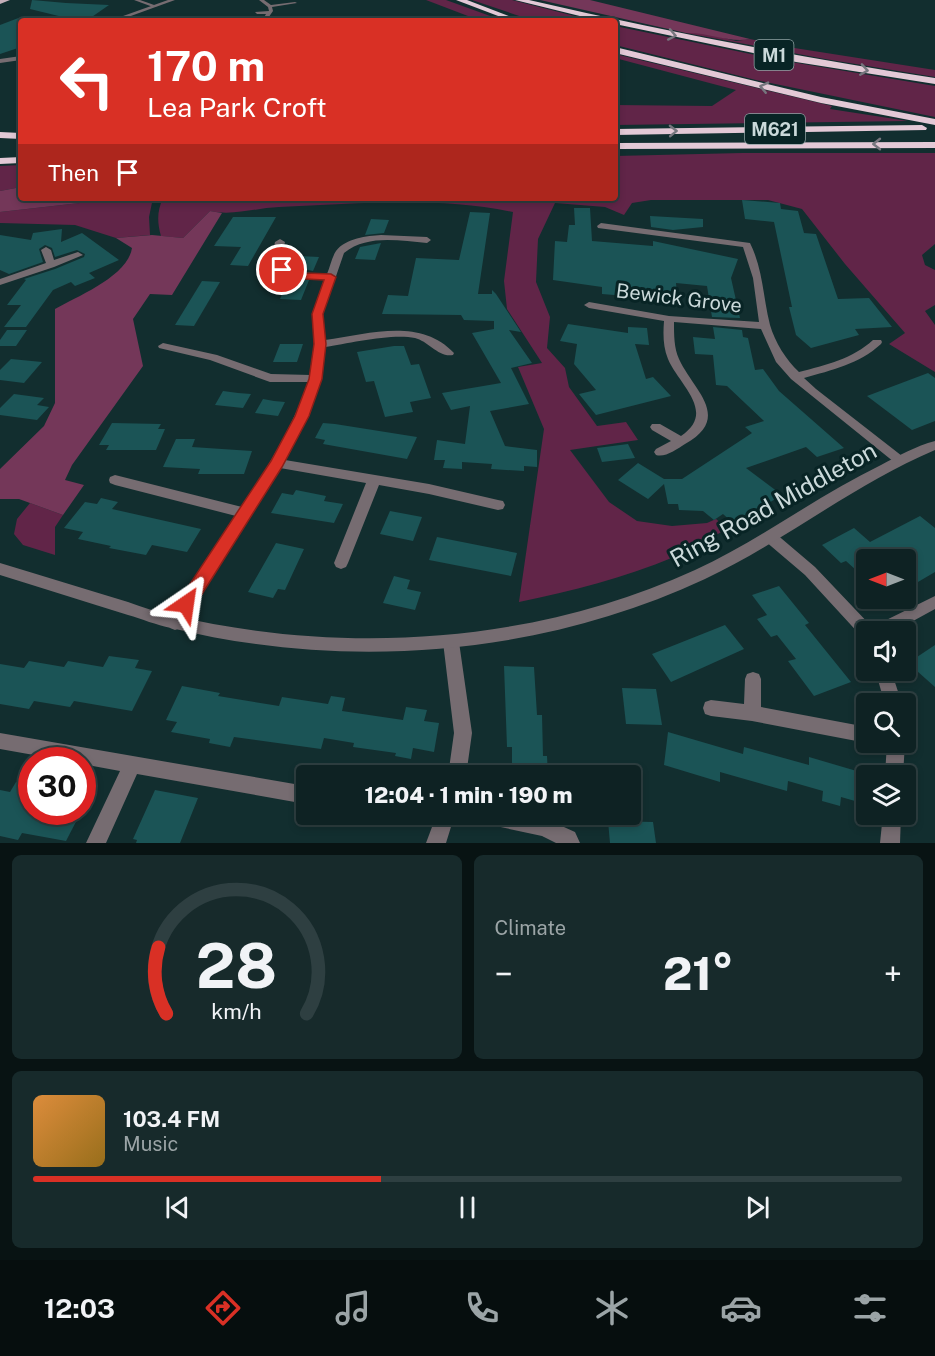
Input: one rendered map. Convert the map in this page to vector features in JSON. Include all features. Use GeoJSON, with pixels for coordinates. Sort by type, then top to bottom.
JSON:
{"type":"FeatureCollection","features":[{"type":"Feature","properties":{"kind":"highway"},"geometry":{"type":"LineString","coordinates":[[459,0],[510,18]]}},
{"type":"Feature","properties":{"kind":"highway"},"geometry":{"type":"LineString","coordinates":[[519,0],[597,18]]}},
{"type":"Feature","properties":{"kind":"highway","name":"M1"},"geometry":{"type":"LineString","coordinates":[[618,23],[796,59],[935,81]]}},
{"type":"Feature","properties":{"kind":"highway","name":"M1"},"geometry":{"type":"LineString","coordinates":[[618,51],[821,100],[935,122]]}},
{"type":"Feature","properties":{"kind":"highway"},"geometry":{"type":"LineString","coordinates":[[0,124],[18,124]]}},
{"type":"Feature","properties":{"kind":"highway","name":"M621"},"geometry":{"type":"LineString","coordinates":[[618,132],[935,128]]}},
{"type":"Feature","properties":{"kind":"highway"},"geometry":{"type":"LineString","coordinates":[[0,135],[18,136]]}},
{"type":"Feature","properties":{"kind":"highway","name":"M621"},"geometry":{"type":"LineString","coordinates":[[618,146],[935,145]]}},
{"type":"Feature","properties":{"kind":"highway"},"geometry":{"type":"LineString","coordinates":[[0,161],[18,159]]}},
{"type":"Feature","properties":{"kind":"main road"},"geometry":{"type":"LineString","coordinates":[[0,2],[7,0]]}},
{"type":"Feature","properties":{"kind":"street"},"geometry":{"type":"LineString","coordinates":[[121,18],[173,0]]}},
{"type":"Feature","properties":{"kind":"street"},"geometry":{"type":"LineString","coordinates":[[601,226],[628,225],[747,245]]}},
{"type":"Feature","properties":{"kind":"street"},"geometry":{"type":"LineString","coordinates":[[743,232],[758,278],[765,326],[782,362],[795,377],[842,417],[898,459]]}},
{"type":"Feature","properties":{"kind":"street"},"geometry":{"type":"LineString","coordinates":[[175,623],[277,464],[302,416],[316,379],[320,344],[318,314],[340,252],[356,241],[368,238],[427,240]]}},
{"type":"Feature","properties":{"kind":"street"},"geometry":{"type":"LineString","coordinates":[[280,242],[275,264],[282,270],[305,276],[331,277]]}},
{"type":"Feature","properties":{"kind":"street"},"geometry":{"type":"LineString","coordinates":[[46,250],[51,265]]}},
{"type":"Feature","properties":{"kind":"street"},"geometry":{"type":"LineString","coordinates":[[0,282],[78,255]]}},
{"type":"Feature","properties":{"kind":"street","name":"Bewick Grove"},"geometry":{"type":"LineString","coordinates":[[589,305],[669,319],[765,326]]}},
{"type":"Feature","properties":{"kind":"street"},"geometry":{"type":"LineString","coordinates":[[660,452],[695,431],[701,421],[703,407],[674,360],[667,339],[669,319]]}},
{"type":"Feature","properties":{"kind":"street"},"geometry":{"type":"LineString","coordinates":[[320,344],[401,333],[420,335],[449,353]]}},
{"type":"Feature","properties":{"kind":"street"},"geometry":{"type":"LineString","coordinates":[[795,377],[868,352],[877,342]]}},
{"type":"Feature","properties":{"kind":"street"},"geometry":{"type":"LineString","coordinates":[[163,346],[213,357],[270,378],[316,379]]}},
{"type":"Feature","properties":{"kind":"street"},"geometry":{"type":"LineString","coordinates":[[656,427],[680,441]]}},
{"type":"Feature","properties":{"kind":"street","name":"Ring Road Middleton"},"geometry":{"type":"LineString","coordinates":[[0,569],[175,623],[274,640],[348,644],[451,642],[555,624],[614,608],[700,575],[770,537],[898,459],[935,445]]}},
{"type":"Feature","properties":{"kind":"street"},"geometry":{"type":"LineString","coordinates":[[277,464],[429,489],[498,505]]}},
{"type":"Feature","properties":{"kind":"street"},"geometry":{"type":"LineString","coordinates":[[115,480],[244,513]]}},
{"type":"Feature","properties":{"kind":"street"},"geometry":{"type":"LineString","coordinates":[[341,563],[374,480]]}},
{"type":"Feature","properties":{"kind":"street"},"geometry":{"type":"LineString","coordinates":[[770,537],[810,571],[857,621]]}},
{"type":"Feature","properties":{"kind":"street"},"geometry":{"type":"LineString","coordinates":[[899,621],[935,602]]}},
{"type":"Feature","properties":{"kind":"street"},"geometry":{"type":"LineString","coordinates":[[451,642],[463,734],[459,765]]}},
{"type":"Feature","properties":{"kind":"street"},"geometry":{"type":"LineString","coordinates":[[752,713],[753,679]]}},
{"type":"Feature","properties":{"kind":"street"},"geometry":{"type":"LineString","coordinates":[[711,708],[752,713],[856,733]]}},
{"type":"Feature","properties":{"kind":"street"},"geometry":{"type":"LineString","coordinates":[[0,741],[296,793]]}},
{"type":"Feature","properties":{"kind":"street"},"geometry":{"type":"LineString","coordinates":[[96,843],[132,764]]}},
{"type":"Feature","properties":{"kind":"street"},"geometry":{"type":"LineString","coordinates":[[436,843],[442,825]]}},
{"type":"Feature","properties":{"kind":"street"},"geometry":{"type":"LineString","coordinates":[[534,825],[544,827],[568,839],[570,843]]}},
{"type":"Feature","properties":{"kind":"street"},"geometry":{"type":"LineString","coordinates":[[890,843],[891,825]]}},
{"type":"Feature","properties":{"kind":"lane"},"geometry":{"type":"LineString","coordinates":[[136,0],[155,6]]}},
{"type":"Feature","properties":{"kind":"lane"},"geometry":{"type":"LineString","coordinates":[[261,0],[270,6],[296,3]]}},
{"type":"Feature","properties":{"kind":"lane"},"geometry":{"type":"LineString","coordinates":[[266,18],[270,6]]}},
{"type":"Feature","properties":{"kind":"lane"},"geometry":{"type":"LineString","coordinates":[[257,13],[269,13]]}},
{"type":"Feature","properties":{"kind":"lane"},"geometry":{"type":"LineString","coordinates":[[0,61],[18,58]]}},
{"type":"Feature","properties":{"kind":"shaded area"},"geometry":{"type":"Polygon","coordinates":[[[426,0],[446,0],[496,18],[473,18],[426,0]]]}},
{"type":"Feature","properties":{"kind":"shaded area"},"geometry":{"type":"Polygon","coordinates":[[[472,0],[512,0],[582,18],[525,18],[472,0]]]}},
{"type":"Feature","properties":{"kind":"shaded area"},"geometry":{"type":"Polygon","coordinates":[[[540,0],[590,0],[750,39],[734,40],[686,33],[540,0]]]}},
{"type":"Feature","properties":{"kind":"shaded area"},"geometry":{"type":"Polygon","coordinates":[[[618,27],[785,61],[935,86],[935,117],[756,80],[618,46],[618,27]]]}},
{"type":"Feature","properties":{"kind":"shaded area"},"geometry":{"type":"Polygon","coordinates":[[[700,32],[736,41],[750,39],[935,70],[935,77],[686,33],[700,32]]]}},
{"type":"Feature","properties":{"kind":"shaded area"},"geometry":{"type":"Polygon","coordinates":[[[618,55],[832,106],[830,109],[908,121],[618,125],[618,105],[712,106],[736,90],[618,59],[618,55]]]}},
{"type":"Feature","properties":{"kind":"shaded area"},"geometry":{"type":"Polygon","coordinates":[[[935,153],[935,244],[922,255],[925,265],[935,270],[935,305],[925,311],[935,325],[935,372],[889,344],[905,333],[845,264],[802,209],[768,200],[651,200],[632,203],[624,215],[605,207],[555,203],[538,239],[536,282],[550,317],[547,348],[565,368],[569,387],[597,426],[626,422],[638,440],[570,450],[609,502],[637,521],[672,526],[707,523],[716,519],[727,529],[655,565],[617,578],[519,602],[544,429],[518,367],[542,363],[507,309],[504,281],[513,212],[455,204],[367,203],[279,207],[236,212],[210,211],[183,238],[161,236],[159,226],[158,217],[162,201],[618,201],[618,156],[935,153]]]}},
{"type":"Feature","properties":{"kind":"shaded area"},"geometry":{"type":"Polygon","coordinates":[[[18,165],[18,188],[0,191],[0,166],[18,165]]]}},
{"type":"Feature","properties":{"kind":"shaded area"},"geometry":{"type":"Polygon","coordinates":[[[18,188],[18,201],[97,201],[0,212],[0,191],[18,188]]]}},
{"type":"Feature","properties":{"kind":"shaded area"},"geometry":{"type":"Polygon","coordinates":[[[97,201],[152,201],[149,217],[150,235],[116,238],[75,225],[0,223],[0,212],[97,201]]]}},
{"type":"Feature","properties":{"kind":"shaded area"},"geometry":{"type":"Polygon","coordinates":[[[210,211],[222,213],[172,295],[150,294],[133,319],[143,366],[72,465],[65,480],[84,485],[63,515],[19,499],[0,499],[0,469],[44,426],[55,403],[55,309],[101,284],[122,268],[132,248],[116,238],[152,235],[183,238],[210,211]]]}},
{"type":"Feature","properties":{"kind":"shaded area"},"geometry":{"type":"Polygon","coordinates":[[[30,503],[63,515],[55,527],[55,555],[23,545],[14,534],[17,519],[30,503]]]}},
{"type":"Feature","properties":{"kind":"building"},"geometry":{"type":"Polygon","coordinates":[[[32,0],[109,5],[90,18],[67,18],[30,9],[32,0]]]}},
{"type":"Feature","properties":{"kind":"building"},"geometry":{"type":"Polygon","coordinates":[[[18,18],[18,48],[0,54],[0,25],[18,18]]]}},
{"type":"Feature","properties":{"kind":"building"},"geometry":{"type":"Polygon","coordinates":[[[742,200],[780,203],[781,209],[798,211],[804,233],[816,234],[838,299],[869,298],[892,327],[855,329],[859,335],[811,348],[796,335],[774,222],[745,219],[742,200]]]}},
{"type":"Feature","properties":{"kind":"building"},"geometry":{"type":"Polygon","coordinates":[[[574,208],[590,208],[592,241],[653,246],[653,241],[738,259],[731,278],[740,318],[712,317],[707,286],[676,283],[678,305],[663,304],[662,299],[602,294],[602,287],[553,280],[555,241],[567,242],[569,225],[575,225],[574,208]]]}},
{"type":"Feature","properties":{"kind":"building"},"geometry":{"type":"Polygon","coordinates":[[[470,212],[490,213],[478,294],[492,294],[492,290],[496,294],[521,332],[509,330],[532,363],[511,368],[529,404],[490,411],[505,446],[537,450],[537,467],[524,466],[524,471],[491,469],[492,464],[462,462],[462,469],[443,468],[445,460],[434,460],[437,440],[465,444],[470,406],[451,410],[442,393],[501,383],[472,333],[494,329],[494,321],[464,320],[461,315],[382,314],[388,295],[408,296],[416,258],[459,260],[470,212]]]}},
{"type":"Feature","properties":{"kind":"building"},"geometry":{"type":"Polygon","coordinates":[[[650,216],[703,219],[703,227],[673,230],[651,227],[650,216]]]}},
{"type":"Feature","properties":{"kind":"building"},"geometry":{"type":"Polygon","coordinates":[[[233,217],[276,217],[248,266],[230,265],[241,247],[214,246],[233,217]]]}},
{"type":"Feature","properties":{"kind":"building"},"geometry":{"type":"Polygon","coordinates":[[[371,219],[389,220],[384,233],[365,235],[371,219]]]}},
{"type":"Feature","properties":{"kind":"building"},"geometry":{"type":"Polygon","coordinates":[[[62,229],[61,242],[82,233],[119,260],[89,273],[95,278],[75,286],[71,282],[53,290],[26,327],[4,327],[21,305],[7,305],[26,280],[24,279],[55,269],[84,257],[85,254],[77,250],[55,257],[52,248],[45,245],[39,249],[43,262],[9,274],[0,270],[0,235],[31,240],[33,233],[62,229]]]}},
{"type":"Feature","properties":{"kind":"building"},"geometry":{"type":"Polygon","coordinates":[[[381,243],[375,260],[355,259],[360,247],[381,243]]]}},
{"type":"Feature","properties":{"kind":"building"},"geometry":{"type":"Polygon","coordinates":[[[299,256],[319,257],[313,271],[294,267],[299,256]]]}},
{"type":"Feature","properties":{"kind":"building"},"geometry":{"type":"Polygon","coordinates":[[[289,278],[309,280],[301,300],[280,299],[289,278]]]}},
{"type":"Feature","properties":{"kind":"building"},"geometry":{"type":"Polygon","coordinates":[[[202,281],[220,282],[194,326],[175,325],[202,281]]]}},
{"type":"Feature","properties":{"kind":"building"},"geometry":{"type":"Polygon","coordinates":[[[568,324],[628,333],[628,327],[647,328],[649,345],[635,344],[646,379],[653,377],[671,396],[596,415],[579,394],[596,390],[574,364],[577,344],[560,341],[568,324]]]}},
{"type":"Feature","properties":{"kind":"building"},"geometry":{"type":"Polygon","coordinates":[[[713,327],[742,330],[743,337],[748,338],[755,370],[763,369],[779,391],[844,448],[817,457],[806,447],[746,468],[782,495],[734,524],[723,514],[714,520],[703,511],[679,510],[678,504],[668,504],[664,484],[648,499],[618,480],[638,463],[664,479],[682,479],[752,433],[745,427],[764,421],[727,386],[716,385],[713,355],[695,354],[693,337],[715,339],[713,327]]]}},
{"type":"Feature","properties":{"kind":"building"},"geometry":{"type":"Polygon","coordinates":[[[7,330],[27,330],[16,346],[0,346],[0,340],[7,330]]]}},
{"type":"Feature","properties":{"kind":"building"},"geometry":{"type":"Polygon","coordinates":[[[280,344],[303,344],[297,362],[273,362],[280,344]]]}},
{"type":"Feature","properties":{"kind":"building"},"geometry":{"type":"Polygon","coordinates":[[[404,346],[411,365],[419,364],[431,398],[410,402],[413,412],[385,417],[374,381],[366,382],[357,352],[404,346]]]}},
{"type":"Feature","properties":{"kind":"building"},"geometry":{"type":"Polygon","coordinates":[[[11,359],[42,362],[24,383],[0,380],[0,370],[11,359]]]}},
{"type":"Feature","properties":{"kind":"building"},"geometry":{"type":"Polygon","coordinates":[[[928,373],[935,378],[935,421],[912,430],[867,396],[928,373]]]}},
{"type":"Feature","properties":{"kind":"building"},"geometry":{"type":"Polygon","coordinates":[[[223,391],[251,394],[243,408],[215,405],[223,391]]]}},
{"type":"Feature","properties":{"kind":"building"},"geometry":{"type":"Polygon","coordinates":[[[14,394],[44,398],[37,405],[49,407],[37,420],[0,415],[0,408],[14,394]]]}},
{"type":"Feature","properties":{"kind":"building"},"geometry":{"type":"Polygon","coordinates":[[[263,399],[285,402],[278,416],[255,413],[263,399]]]}},
{"type":"Feature","properties":{"kind":"building"},"geometry":{"type":"Polygon","coordinates":[[[112,423],[161,424],[158,429],[165,429],[156,450],[106,450],[109,445],[99,445],[112,423]]]}},
{"type":"Feature","properties":{"kind":"building"},"geometry":{"type":"Polygon","coordinates":[[[323,423],[417,437],[407,459],[323,444],[325,440],[315,438],[323,423]]]}},
{"type":"Feature","properties":{"kind":"building"},"geometry":{"type":"Polygon","coordinates":[[[176,439],[195,439],[192,447],[252,451],[244,474],[198,474],[200,469],[163,467],[176,439]]]}},
{"type":"Feature","properties":{"kind":"building"},"geometry":{"type":"Polygon","coordinates":[[[628,444],[635,458],[602,462],[597,448],[628,444]]]}},
{"type":"Feature","properties":{"kind":"building"},"geometry":{"type":"Polygon","coordinates":[[[296,490],[326,496],[324,501],[343,504],[334,523],[271,513],[282,493],[293,495],[296,490]]]}},
{"type":"Feature","properties":{"kind":"building"},"geometry":{"type":"Polygon","coordinates":[[[101,498],[118,502],[112,509],[201,529],[187,552],[152,545],[146,555],[78,539],[83,532],[64,528],[85,502],[97,504],[101,498]]]}},
{"type":"Feature","properties":{"kind":"building"},"geometry":{"type":"Polygon","coordinates":[[[390,511],[422,517],[413,541],[380,534],[390,511]]]}},
{"type":"Feature","properties":{"kind":"building"},"geometry":{"type":"Polygon","coordinates":[[[920,516],[935,528],[935,572],[916,583],[916,549],[856,549],[856,570],[846,561],[841,563],[822,545],[854,528],[870,542],[920,516]]]}},
{"type":"Feature","properties":{"kind":"building"},"geometry":{"type":"Polygon","coordinates":[[[437,537],[517,553],[511,576],[429,560],[437,537]]]}},
{"type":"Feature","properties":{"kind":"building"},"geometry":{"type":"Polygon","coordinates":[[[276,543],[304,549],[285,590],[278,589],[273,598],[248,592],[276,543]]]}},
{"type":"Feature","properties":{"kind":"building"},"geometry":{"type":"Polygon","coordinates":[[[394,576],[410,580],[407,589],[421,592],[415,610],[383,603],[394,576]]]}},
{"type":"Feature","properties":{"kind":"building"},"geometry":{"type":"Polygon","coordinates":[[[779,586],[809,623],[805,625],[851,682],[814,696],[788,661],[796,659],[777,635],[771,637],[757,619],[767,615],[752,595],[779,586]]]}},
{"type":"Feature","properties":{"kind":"building"},"geometry":{"type":"Polygon","coordinates":[[[725,625],[744,649],[671,682],[652,654],[725,625]]]}},
{"type":"Feature","properties":{"kind":"building"},"geometry":{"type":"Polygon","coordinates":[[[935,645],[935,687],[916,670],[916,658],[935,645]]]}},
{"type":"Feature","properties":{"kind":"building"},"geometry":{"type":"Polygon","coordinates":[[[109,656],[139,660],[135,668],[152,671],[132,711],[74,701],[70,707],[34,701],[29,709],[0,704],[0,664],[24,668],[29,661],[64,667],[68,661],[103,667],[109,656]]]}},
{"type":"Feature","properties":{"kind":"building"},"geometry":{"type":"Polygon","coordinates":[[[504,666],[534,667],[537,715],[542,715],[543,756],[547,756],[547,765],[512,765],[512,747],[507,747],[504,666]]]}},
{"type":"Feature","properties":{"kind":"building"},"geometry":{"type":"Polygon","coordinates":[[[182,686],[220,693],[218,696],[279,706],[282,697],[328,704],[331,696],[345,698],[342,711],[403,720],[406,707],[427,710],[424,721],[439,723],[434,752],[413,748],[411,759],[395,756],[396,753],[353,747],[354,743],[324,738],[321,749],[234,737],[230,747],[209,743],[210,739],[171,732],[177,722],[166,720],[182,686]]]}},
{"type":"Feature","properties":{"kind":"building"},"geometry":{"type":"Polygon","coordinates":[[[622,688],[656,689],[662,725],[626,724],[622,688]]]}},
{"type":"Feature","properties":{"kind":"building"},"geometry":{"type":"Polygon","coordinates":[[[668,732],[743,754],[744,747],[809,765],[809,757],[856,771],[856,801],[841,797],[840,806],[822,801],[823,791],[788,781],[787,791],[720,772],[720,782],[664,765],[668,732]]]}},
{"type":"Feature","properties":{"kind":"building"},"geometry":{"type":"Polygon","coordinates":[[[18,782],[18,825],[74,825],[66,841],[22,833],[18,840],[0,836],[0,790],[10,792],[18,782]]]}},
{"type":"Feature","properties":{"kind":"building"},"geometry":{"type":"Polygon","coordinates":[[[155,790],[198,798],[180,843],[136,843],[137,840],[133,839],[155,790]]]}},
{"type":"Feature","properties":{"kind":"building"},"geometry":{"type":"Polygon","coordinates":[[[641,822],[653,822],[656,843],[610,843],[608,825],[641,825],[641,822]]]}},
{"type":"Feature","properties":{"kind":"route"},"geometry":{"type":"LineString","coordinates":[[186,604],[277,464],[302,416],[316,379],[320,344],[318,314],[331,277],[305,276],[282,270]]}}]}
